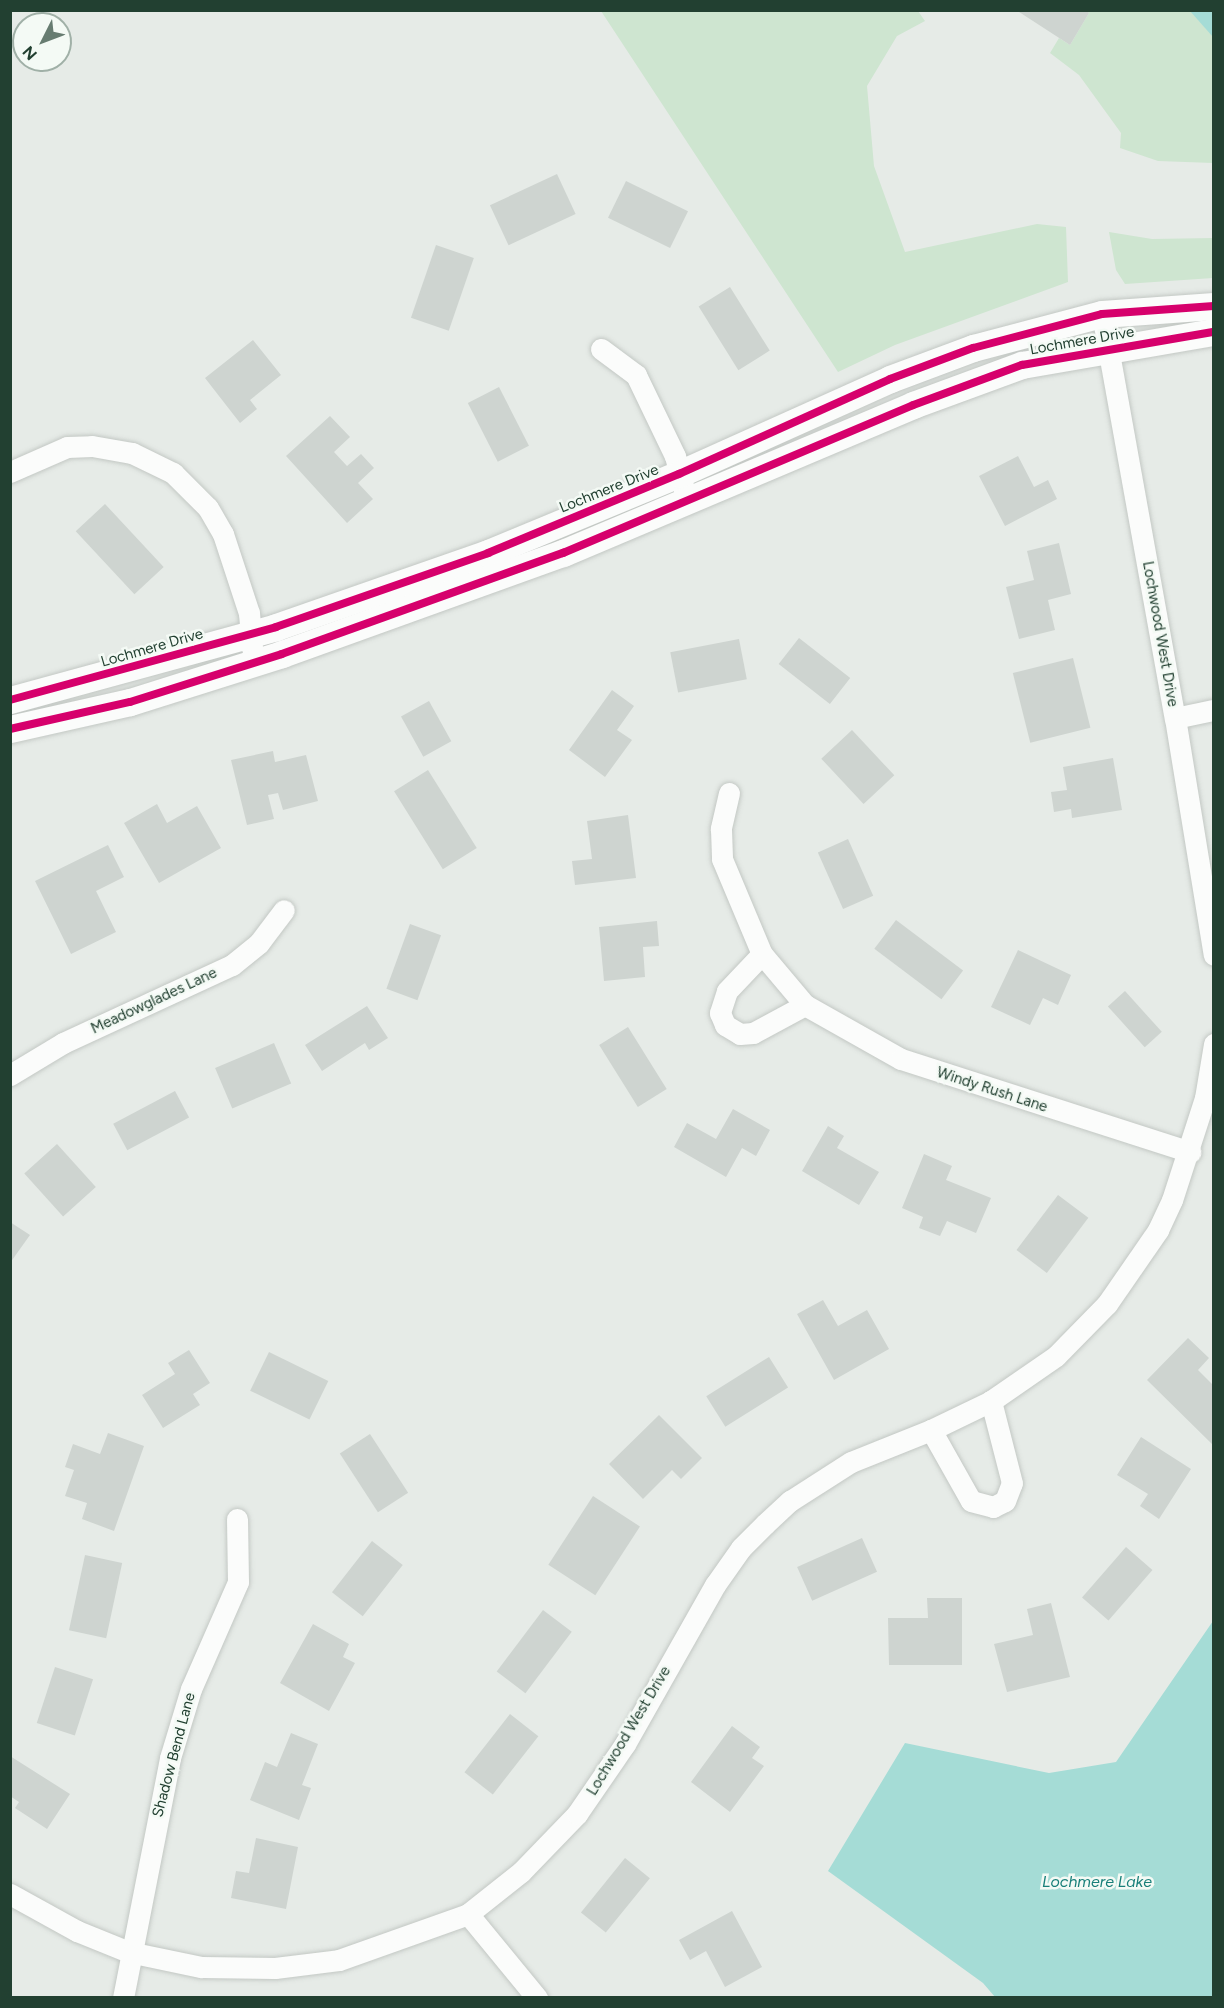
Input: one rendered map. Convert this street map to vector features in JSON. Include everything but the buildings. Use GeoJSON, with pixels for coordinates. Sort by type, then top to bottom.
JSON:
{"type":"FeatureCollection","features":[{"type":"Feature","properties":{"kind":"street","name":"Lochmere Drive"},"geometry":{"type":"LineString","coordinates":[[10,700],[250,634],[488,553],[679,474],[900,375],[973,348],[1102,314],[1214,306]]}},
{"type":"Feature","properties":{"kind":"street","name":"Lochwood West Drive"},"geometry":{"type":"LineString","coordinates":[[1102,314],[1175,718],[1214,955]]}},
{"type":"Feature","properties":{"kind":"street","name":"Lochmere Drive"},"geometry":{"type":"LineString","coordinates":[[10,729],[130,702],[254,662],[563,553],[913,405],[1011,369],[1214,332]]}},
{"type":"Feature","properties":{"kind":"street"},"geometry":{"type":"LineString","coordinates":[[601,349],[636,375],[675,456],[687,501]]}},
{"type":"Feature","properties":{"kind":"street"},"geometry":{"type":"LineString","coordinates":[[10,472],[67,447],[92,446],[132,453],[173,473],[208,507],[223,534],[249,613],[254,662]]}},
{"type":"Feature","properties":{"kind":"street"},"geometry":{"type":"LineString","coordinates":[[1175,718],[1214,710]]}},
{"type":"Feature","properties":{"kind":"street","name":"Windy Rush Lane"},"geometry":{"type":"LineString","coordinates":[[729,793],[721,830],[722,859],[762,954],[805,1005],[901,1059],[1190,1152]]}},
{"type":"Feature","properties":{"kind":"street","name":"Meadowglades Lane"},"geometry":{"type":"LineString","coordinates":[[10,1075],[63,1043],[232,964],[259,943],[284,910]]}},
{"type":"Feature","properties":{"kind":"street"},"geometry":{"type":"LineString","coordinates":[[762,954],[727,991],[720,1013],[725,1025],[740,1034],[753,1033],[805,1005]]}},
{"type":"Feature","properties":{"kind":"street","name":"Lochwood West Drive"},"geometry":{"type":"LineString","coordinates":[[10,1893],[77,1931],[129,1952],[201,1967],[316,1964],[371,1951],[468,1914],[521,1872],[583,1806],[741,1548],[790,1501],[851,1462],[931,1430],[991,1401],[1056,1356],[1107,1304],[1158,1230],[1190,1152],[1205,1098],[1214,1044]]}},
{"type":"Feature","properties":{"kind":"street"},"geometry":{"type":"LineString","coordinates":[[931,1430],[971,1501],[993,1507],[1005,1501],[1012,1483],[991,1401]]}},
{"type":"Feature","properties":{"kind":"street","name":"Shadow Bend Lane"},"geometry":{"type":"LineString","coordinates":[[123,1998],[129,1952],[161,1796],[180,1723],[238,1582],[237,1519]]}},
{"type":"Feature","properties":{"kind":"street"},"geometry":{"type":"LineString","coordinates":[[468,1914],[537,1998]]}},
{"type":"Feature","properties":{"kind":"green space"},"geometry":{"type":"Polygon","coordinates":[[[601,11],[918,11],[925,21],[897,36],[867,86],[874,166],[905,252],[1037,224],[1066,227],[1068,282],[895,345],[838,372],[601,11]]]}},
{"type":"Feature","properties":{"kind":"green space"},"geometry":{"type":"Polygon","coordinates":[[[1085,11],[1213,11],[1213,163],[1158,161],[1120,148],[1121,133],[1079,75],[1050,53],[1059,38],[1070,45],[1089,13],[1085,11]]]}},
{"type":"Feature","properties":{"kind":"green space"},"geometry":{"type":"Polygon","coordinates":[[[1109,232],[1152,239],[1213,238],[1213,278],[1125,284],[1116,270],[1109,232]]]}},
{"type":"Feature","properties":{"kind":"water"},"geometry":{"type":"Polygon","coordinates":[[[1190,11],[1213,11],[1213,37],[1190,11]]]}},
{"type":"Feature","properties":{"kind":"water","name":"Lochmere Lake"},"geometry":{"type":"Polygon","coordinates":[[[1213,1621],[1213,1997],[995,1997],[983,1983],[828,1871],[905,1743],[1049,1773],[1116,1762],[1213,1621]]]}},
{"type":"Feature","properties":{"kind":"cycle path"},"geometry":{"type":"LineString","coordinates":[[10,700],[276,627],[488,553],[679,474],[890,379],[973,348],[1102,314],[1214,306]]}},
{"type":"Feature","properties":{"kind":"cycle path"},"geometry":{"type":"LineString","coordinates":[[10,729],[130,702],[282,654],[563,553],[913,405],[1022,365],[1214,332]]}}]}
